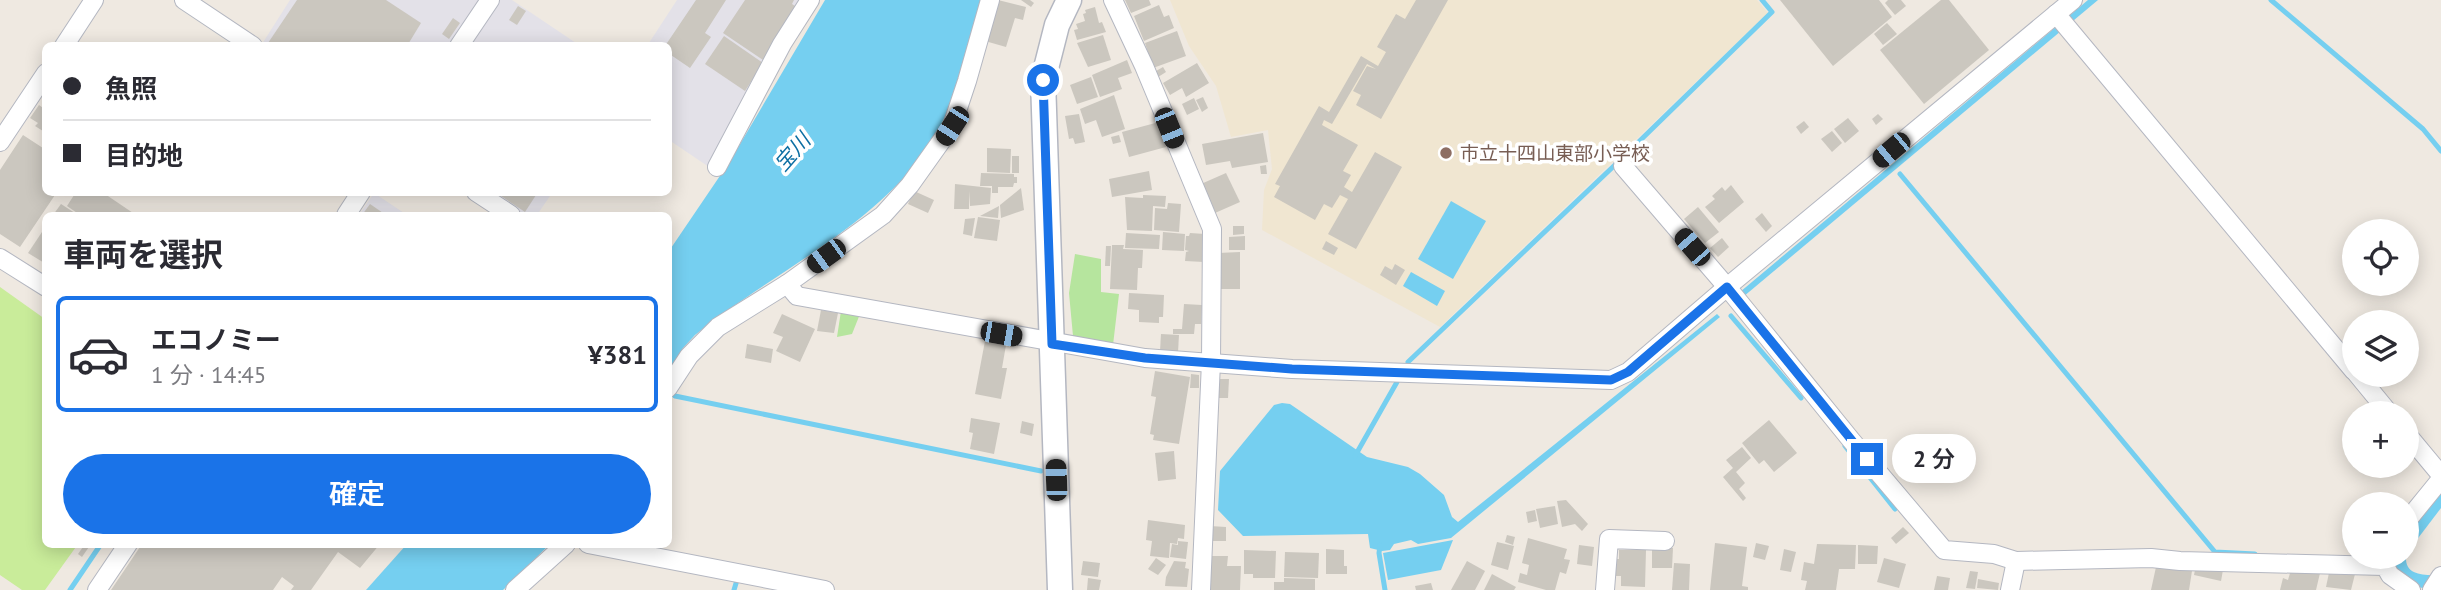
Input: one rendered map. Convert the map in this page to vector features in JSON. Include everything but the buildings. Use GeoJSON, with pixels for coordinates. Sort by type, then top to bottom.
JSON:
{"type":"FeatureCollection","features":[{"type":"Feature","properties":{"kind":"main road"},"geometry":{"type":"LineString","coordinates":[[1060,590],[1043,80],[1057,25],[1069,0]]}},
{"type":"Feature","properties":{"kind":"street"},"geometry":{"type":"LineString","coordinates":[[67,42],[94,0]]}},
{"type":"Feature","properties":{"kind":"street"},"geometry":{"type":"LineString","coordinates":[[184,0],[247,42]]}},
{"type":"Feature","properties":{"kind":"street"},"geometry":{"type":"LineString","coordinates":[[462,42],[490,0]]}},
{"type":"Feature","properties":{"kind":"street"},"geometry":{"type":"LineString","coordinates":[[717,167],[782,44],[810,0]]}},
{"type":"Feature","properties":{"kind":"street"},"geometry":{"type":"LineString","coordinates":[[672,382],[689,356],[718,327],[787,284],[883,215],[952,126],[968,81],[990,0]]}},
{"type":"Feature","properties":{"kind":"street"},"geometry":{"type":"LineString","coordinates":[[1114,0],[1212,229],[1211,362],[1201,590]]}},
{"type":"Feature","properties":{"kind":"street"},"geometry":{"type":"LineString","coordinates":[[787,284],[797,296],[1052,344],[1145,358],[1292,369],[1611,380],[1628,372],[1727,287],[2062,21],[2073,0]]}},
{"type":"Feature","properties":{"kind":"street"},"geometry":{"type":"LineString","coordinates":[[2062,21],[2342,357]]}},
{"type":"Feature","properties":{"kind":"street"},"geometry":{"type":"LineString","coordinates":[[0,142],[42,79]]}},
{"type":"Feature","properties":{"kind":"street"},"geometry":{"type":"LineString","coordinates":[[1623,166],[1727,287],[1944,550],[1994,555],[2015,562],[2151,558],[2180,561],[2342,561]]}},
{"type":"Feature","properties":{"kind":"street"},"geometry":{"type":"LineString","coordinates":[[348,212],[358,196]]}},
{"type":"Feature","properties":{"kind":"street"},"geometry":{"type":"LineString","coordinates":[[482,196],[506,212]]}},
{"type":"Feature","properties":{"kind":"street"},"geometry":{"type":"LineString","coordinates":[[0,258],[42,284]]}},
{"type":"Feature","properties":{"kind":"street"},"geometry":{"type":"LineString","coordinates":[[2367,387],[2379,401]]}},
{"type":"Feature","properties":{"kind":"street"},"geometry":{"type":"LineString","coordinates":[[2419,449],[2441,477],[2419,505]]}},
{"type":"Feature","properties":{"kind":"street"},"geometry":{"type":"LineString","coordinates":[[1605,590],[1609,539],[1665,541]]}},
{"type":"Feature","properties":{"kind":"street"},"geometry":{"type":"LineString","coordinates":[[97,590],[125,548]]}},
{"type":"Feature","properties":{"kind":"street"},"geometry":{"type":"LineString","coordinates":[[515,590],[562,548]]}},
{"type":"Feature","properties":{"kind":"street"},"geometry":{"type":"LineString","coordinates":[[609,548],[825,590]]}},
{"type":"Feature","properties":{"kind":"street"},"geometry":{"type":"LineString","coordinates":[[2010,590],[2015,562]]}},
{"type":"Feature","properties":{"kind":"street"},"geometry":{"type":"LineString","coordinates":[[2387,569],[2390,575],[2411,590]]}},
{"type":"Feature","properties":{"kind":"street"},"geometry":{"type":"LineString","coordinates":[[2432,590],[2441,576]]}},
{"type":"Feature","properties":{"kind":"shaded area"},"geometry":{"type":"Polygon","coordinates":[[[290,0],[484,0],[454,42],[263,42],[290,0]]]}},
{"type":"Feature","properties":{"kind":"shaded area"},"geometry":{"type":"Polygon","coordinates":[[[497,0],[512,0],[575,42],[470,42],[497,0]]]}},
{"type":"Feature","properties":{"kind":"shaded area"},"geometry":{"type":"Polygon","coordinates":[[[677,0],[806,0],[709,167],[672,142],[672,42],[650,42],[677,0]]]}},
{"type":"Feature","properties":{"kind":"shaded area","name":"市立十四山東部小学校"},"geometry":{"type":"Polygon","coordinates":[[[1170,0],[1757,0],[1768,13],[1440,327],[1262,230],[1264,190],[1272,169],[1268,130],[1231,137],[1216,86],[1189,46],[1170,0]]]}},
{"type":"Feature","properties":{"kind":"shaded area"},"geometry":{"type":"Polygon","coordinates":[[[372,196],[378,196],[402,212],[361,212],[372,196]]]}},
{"type":"Feature","properties":{"kind":"shaded area"},"geometry":{"type":"Polygon","coordinates":[[[494,196],[550,196],[539,212],[518,212],[494,196]]]}},
{"type":"Feature","properties":{"kind":"green space"},"geometry":{"type":"Polygon","coordinates":[[[1075,254],[1101,259],[1101,292],[1119,294],[1113,345],[1073,336],[1069,293],[1075,254]]]}},
{"type":"Feature","properties":{"kind":"green space"},"geometry":{"type":"Polygon","coordinates":[[[0,287],[42,317],[42,548],[75,548],[45,590],[22,590],[0,575],[0,287]]]}},
{"type":"Feature","properties":{"kind":"green space"},"geometry":{"type":"Polygon","coordinates":[[[841,311],[860,314],[852,334],[837,337],[841,311]]]}},
{"type":"Feature","properties":{"kind":"water","name":"宝川"},"geometry":{"type":"Polygon","coordinates":[[[825,0],[981,0],[950,104],[935,136],[913,167],[887,195],[857,221],[695,335],[672,365],[672,247],[730,161],[825,0]]]}},
{"type":"Feature","properties":{"kind":"water"},"geometry":{"type":"Polygon","coordinates":[[[2088,0],[2098,0],[1743,297],[1740,292],[2088,0]]]}},
{"type":"Feature","properties":{"kind":"water"},"geometry":{"type":"Polygon","coordinates":[[[1451,201],[1486,221],[1453,279],[1418,259],[1451,201]]]}},
{"type":"Feature","properties":{"kind":"water"},"geometry":{"type":"Polygon","coordinates":[[[1411,272],[1445,291],[1437,306],[1403,286],[1411,272]]]}},
{"type":"Feature","properties":{"kind":"water"},"geometry":{"type":"Polygon","coordinates":[[[1717,314],[1720,317],[1451,538],[1418,544],[1411,540],[1394,544],[1390,550],[1382,551],[1370,548],[1368,534],[1243,536],[1218,510],[1220,471],[1274,405],[1282,403],[1290,404],[1367,457],[1408,467],[1420,474],[1444,495],[1452,517],[1458,522],[1717,314]]]}},
{"type":"Feature","properties":{"kind":"water"},"geometry":{"type":"Polygon","coordinates":[[[2441,490],[2441,508],[2419,537],[2419,518],[2441,490]]]}},
{"type":"Feature","properties":{"kind":"water"},"geometry":{"type":"Polygon","coordinates":[[[1453,540],[1441,570],[1388,580],[1383,553],[1453,540]]]}},
{"type":"Feature","properties":{"kind":"water"},"geometry":{"type":"Polygon","coordinates":[[[403,548],[546,548],[503,590],[366,590],[403,548]]]}},
{"type":"Feature","properties":{"kind":"water"},"geometry":{"type":"Polygon","coordinates":[[[2394,569],[2409,569],[2418,574],[2433,575],[2441,590],[2415,586],[2401,579],[2394,569]]]}},
{"type":"Feature","properties":{"kind":"waterway"},"geometry":{"type":"LineString","coordinates":[[1408,362],[1772,12],[1762,0]]}},
{"type":"Feature","properties":{"kind":"waterway"},"geometry":{"type":"LineString","coordinates":[[2271,0],[2423,129],[2441,151]]}},
{"type":"Feature","properties":{"kind":"waterway"},"geometry":{"type":"LineString","coordinates":[[1900,174],[2215,552],[2255,554]]}},
{"type":"Feature","properties":{"kind":"waterway"},"geometry":{"type":"LineString","coordinates":[[1731,316],[1801,398]]}},
{"type":"Feature","properties":{"kind":"waterway"},"geometry":{"type":"LineString","coordinates":[[1355,456],[1397,382]]}},
{"type":"Feature","properties":{"kind":"waterway"},"geometry":{"type":"LineString","coordinates":[[675,396],[1041,471]]}},
{"type":"Feature","properties":{"kind":"waterway"},"geometry":{"type":"LineString","coordinates":[[1845,446],[1895,509]]}},
{"type":"Feature","properties":{"kind":"waterway"},"geometry":{"type":"LineString","coordinates":[[1380,545],[1385,590]]}},
{"type":"Feature","properties":{"kind":"waterway"},"geometry":{"type":"LineString","coordinates":[[70,590],[98,548]]}},
{"type":"Feature","properties":{"kind":"waterway"},"geometry":{"type":"LineString","coordinates":[[734,590],[737,580]]}},
{"type":"Feature","properties":{"kind":"place","name":"市立十四山東部小学校"},"geometry":{"type":"Point","coordinates":[1446,153]}},
{"type":"Feature","properties":{"kind":"route"},"geometry":{"type":"LineString","coordinates":[[1043,80],[1052,344],[1145,358],[1292,369],[1611,380],[1628,372],[1727,287],[1867,459]]}}]}
